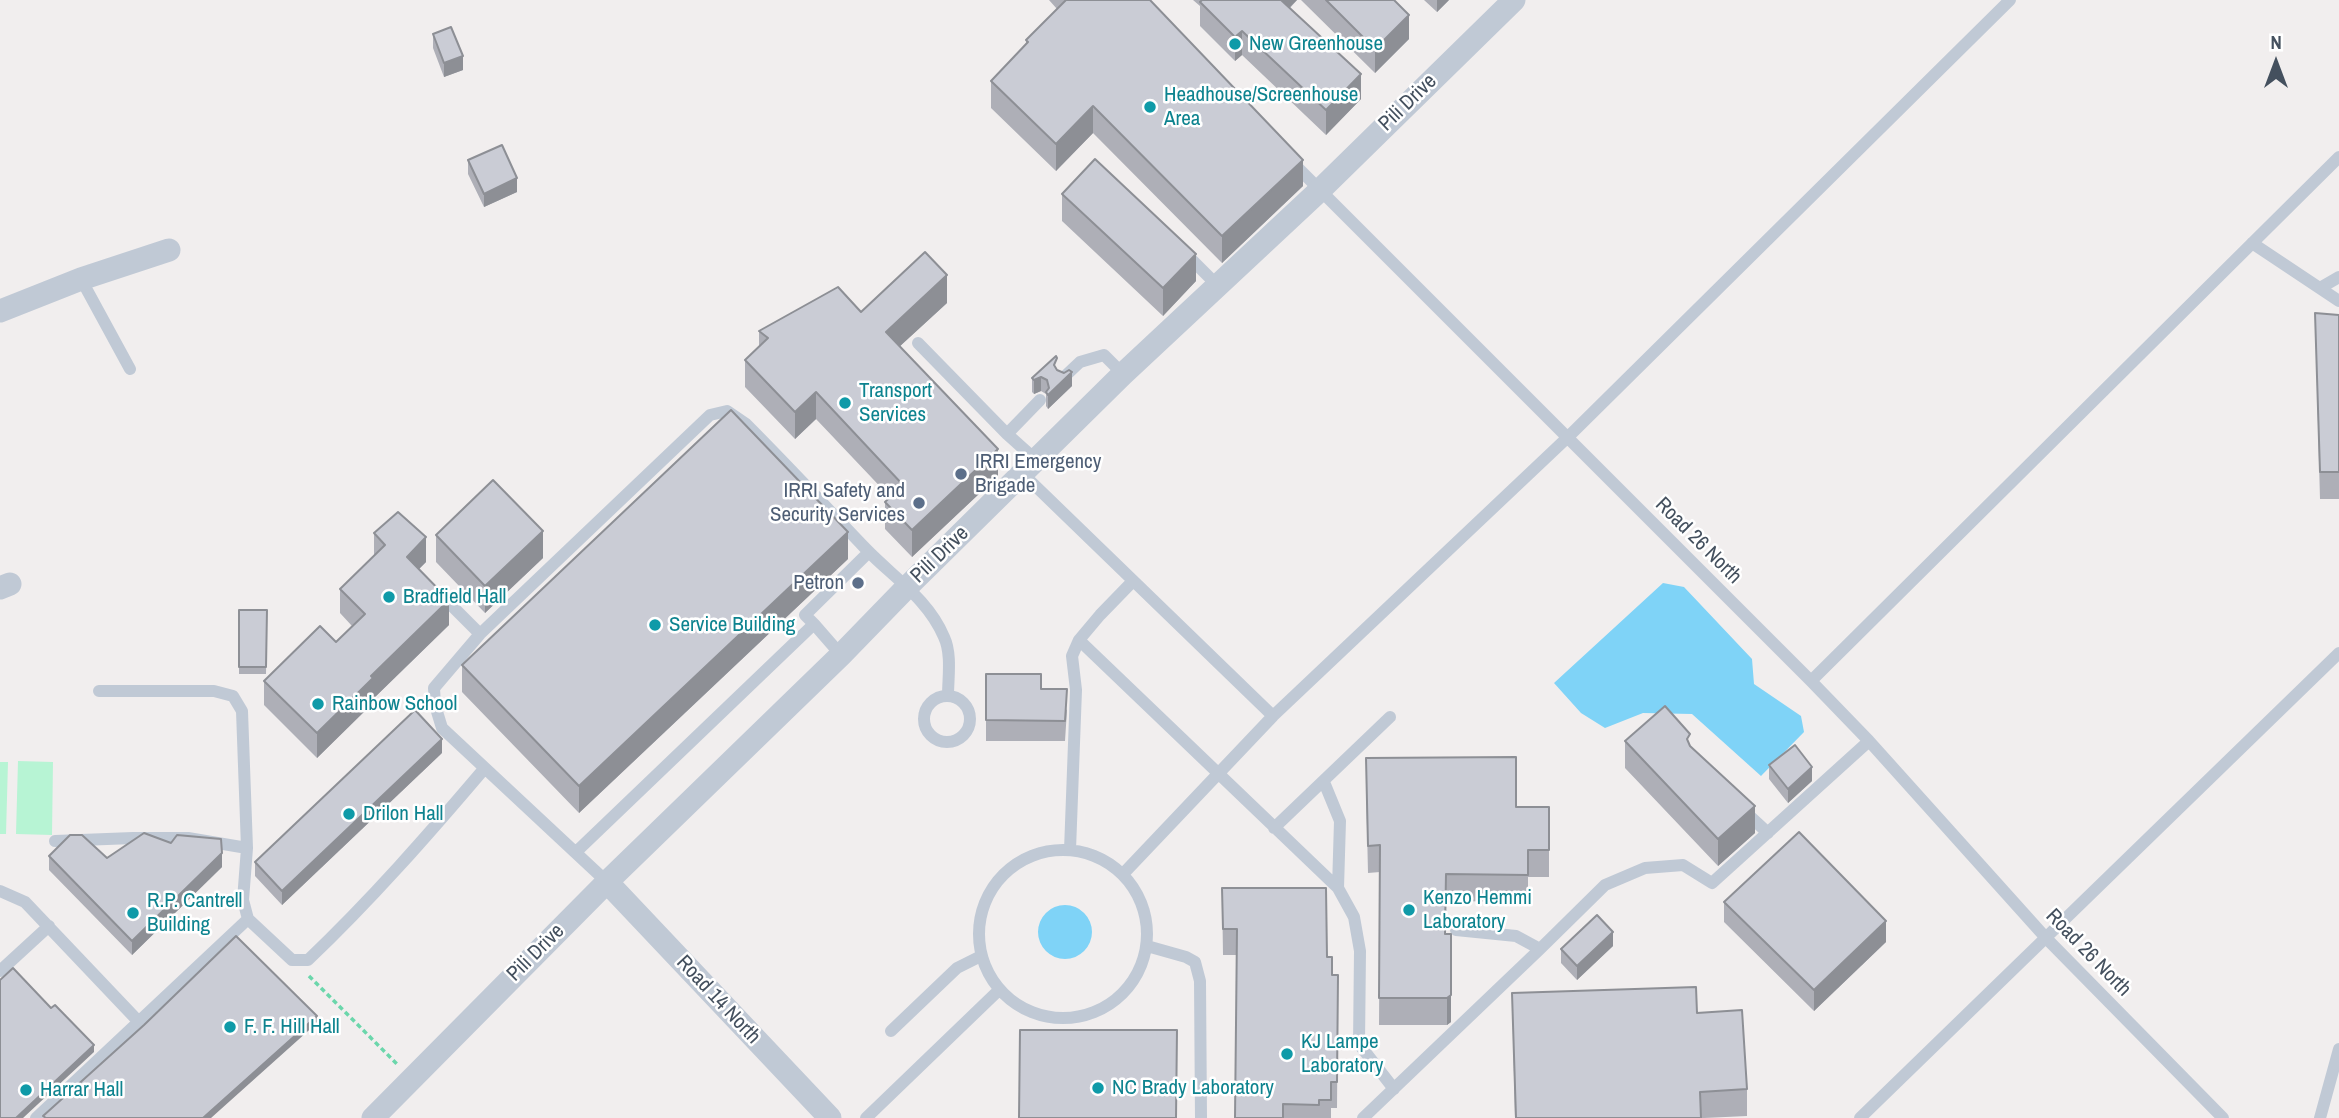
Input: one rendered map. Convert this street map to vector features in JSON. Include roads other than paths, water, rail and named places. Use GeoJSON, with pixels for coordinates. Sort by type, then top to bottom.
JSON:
{"type":"FeatureCollection","features":[{"type":"Feature","properties":{"kind":"street","name":"Pili Drive"},"geometry":{"type":"LineString","coordinates":[[373,1118],[607,882],[841,655],[1123,374],[1319,191],[1514,0]]}},
{"type":"Feature","properties":{"kind":"street"},"geometry":{"type":"LineString","coordinates":[[0,310],[81,279],[169,250]]}},
{"type":"Feature","properties":{"kind":"street","name":"Road 14 North"},"geometry":{"type":"LineString","coordinates":[[607,882],[830,1118]]}},
{"type":"Feature","properties":{"kind":"lane"},"geometry":{"type":"LineString","coordinates":[[1123,874],[1273,716],[1568,437],[2010,0]]}},
{"type":"Feature","properties":{"kind":"lane","name":"Road 26 North"},"geometry":{"type":"LineString","coordinates":[[1280,150],[1811,681],[1869,741],[2046,938],[2223,1118]]}},
{"type":"Feature","properties":{"kind":"lane"},"geometry":{"type":"LineString","coordinates":[[1811,681],[2339,157]]}},
{"type":"Feature","properties":{"kind":"lane"},"geometry":{"type":"LineString","coordinates":[[1171,240],[1217,285]]}},
{"type":"Feature","properties":{"kind":"lane"},"geometry":{"type":"LineString","coordinates":[[2252,243],[2339,300]]}},
{"type":"Feature","properties":{"kind":"lane"},"geometry":{"type":"LineString","coordinates":[[2320,288],[2339,277]]}},
{"type":"Feature","properties":{"kind":"lane"},"geometry":{"type":"LineString","coordinates":[[81,279],[130,369]]}},
{"type":"Feature","properties":{"kind":"lane"},"geometry":{"type":"LineString","coordinates":[[918,343],[1007,434],[1030,467],[1133,582],[1273,716]]}},
{"type":"Feature","properties":{"kind":"lane"},"geometry":{"type":"LineString","coordinates":[[1063,378],[1080,362],[1104,355],[1123,374]]}},
{"type":"Feature","properties":{"kind":"lane"},"geometry":{"type":"LineString","coordinates":[[1007,434],[1040,400]]}},
{"type":"Feature","properties":{"kind":"lane"},"geometry":{"type":"LineString","coordinates":[[607,882],[442,728],[435,705],[434,688],[480,634],[710,415],[726,411],[746,424],[869,552],[908,586],[934,616],[946,640],[948,696]]}},
{"type":"Feature","properties":{"kind":"lane"},"geometry":{"type":"LineString","coordinates":[[841,655],[805,615],[869,552]]}},
{"type":"Feature","properties":{"kind":"lane"},"geometry":{"type":"LineString","coordinates":[[425,580],[480,634]]}},
{"type":"Feature","properties":{"kind":"lane"},"geometry":{"type":"LineString","coordinates":[[1070,850],[1076,690],[1072,656],[1079,640],[1133,582]]}},
{"type":"Feature","properties":{"kind":"lane"},"geometry":{"type":"LineString","coordinates":[[576,852],[814,624]]}},
{"type":"Feature","properties":{"kind":"lane"},"geometry":{"type":"LineString","coordinates":[[1079,640],[1220,772],[1338,888],[1354,917],[1360,951],[1359,1044],[1394,1088]]}},
{"type":"Feature","properties":{"kind":"lane"},"geometry":{"type":"LineString","coordinates":[[1860,1118],[2339,653]]}},
{"type":"Feature","properties":{"kind":"lane"},"geometry":{"type":"LineString","coordinates":[[99,691],[214,691],[233,696],[242,711],[247,848],[243,900],[247,919],[292,960],[308,960],[348,922],[416,849],[484,769]]}},
{"type":"Feature","properties":{"kind":"lane"},"geometry":{"type":"LineString","coordinates":[[1274,828],[1390,717]]}},
{"type":"Feature","properties":{"kind":"lane"},"geometry":{"type":"LineString","coordinates":[[1363,1118],[1605,884],[1645,868],[1683,865],[1712,883],[1869,741]]}},
{"type":"Feature","properties":{"kind":"lane"},"geometry":{"type":"LineString","coordinates":[[1324,782],[1340,821],[1338,888]]}},
{"type":"Feature","properties":{"kind":"lane"},"geometry":{"type":"LineString","coordinates":[[1737,804],[1768,833]]}},
{"type":"Feature","properties":{"kind":"lane"},"geometry":{"type":"LineString","coordinates":[[55,841],[188,838],[247,848]]}},
{"type":"Feature","properties":{"kind":"lane"},"geometry":{"type":"LineString","coordinates":[[1070,850],[1108,862],[1123,874],[1139,895],[1147,920],[1147,946],[1139,973],[1122,995],[1100,1010],[1073,1018],[1046,1017],[1020,1007],[999,990],[988,974],[981,956],[978,930],[984,903],[998,880],[1018,862],[1043,852],[1070,850]]}},
{"type":"Feature","properties":{"kind":"lane"},"geometry":{"type":"LineString","coordinates":[[0,891],[25,902],[139,1022]]}},
{"type":"Feature","properties":{"kind":"lane"},"geometry":{"type":"LineString","coordinates":[[36,1118],[247,919]]}},
{"type":"Feature","properties":{"kind":"lane"},"geometry":{"type":"LineString","coordinates":[[0,971],[49,926]]}},
{"type":"Feature","properties":{"kind":"lane"},"geometry":{"type":"LineString","coordinates":[[1456,930],[1516,936],[1540,949]]}},
{"type":"Feature","properties":{"kind":"lane"},"geometry":{"type":"LineString","coordinates":[[1147,946],[1195,962],[1200,981],[1201,1118]]}},
{"type":"Feature","properties":{"kind":"lane"},"geometry":{"type":"LineString","coordinates":[[891,1031],[957,968],[981,956]]}},
{"type":"Feature","properties":{"kind":"lane"},"geometry":{"type":"LineString","coordinates":[[866,1118],[999,990]]}},
{"type":"Feature","properties":{"kind":"lane"},"geometry":{"type":"LineString","coordinates":[[2320,1118],[2339,1049]]}},
{"type":"Feature","properties":{"kind":"water"},"geometry":{"type":"Polygon","coordinates":[[[1663,583],[1684,587],[1752,659],[1754,684],[1801,716],[1804,732],[1761,776],[1692,714],[1643,713],[1605,728],[1581,713],[1554,683],[1663,583]]]}},
{"type":"Feature","properties":{"kind":"water"},"geometry":{"type":"Polygon","coordinates":[[[1065,905],[1084,913],[1092,932],[1084,951],[1065,959],[1046,951],[1038,932],[1046,913],[1065,905]]]}},
{"type":"Feature","properties":{"kind":"place","name":"New Greenhouse"},"geometry":{"type":"Point","coordinates":[1235,44]}},
{"type":"Feature","properties":{"kind":"place","name":"Headhouse/Screenhouse Area"},"geometry":{"type":"Point","coordinates":[1150,107]}},
{"type":"Feature","properties":{"kind":"place","name":"Transport Services"},"geometry":{"type":"Point","coordinates":[845,403]}},
{"type":"Feature","properties":{"kind":"place","name":"IRRI Emergency Brigade"},"geometry":{"type":"Point","coordinates":[961,474]}},
{"type":"Feature","properties":{"kind":"place","name":"IRRI Safety and Security Services"},"geometry":{"type":"Point","coordinates":[919,503]}},
{"type":"Feature","properties":{"kind":"place","name":"Petron"},"geometry":{"type":"Point","coordinates":[858,583]}},
{"type":"Feature","properties":{"kind":"place","name":"Bradfield Hall"},"geometry":{"type":"Point","coordinates":[389,597]}},
{"type":"Feature","properties":{"kind":"place","name":"Service Building"},"geometry":{"type":"Point","coordinates":[655,625]}},
{"type":"Feature","properties":{"kind":"place","name":"Rainbow School"},"geometry":{"type":"Point","coordinates":[318,704]}},
{"type":"Feature","properties":{"kind":"place","name":"Drilon Hall"},"geometry":{"type":"Point","coordinates":[349,814]}},
{"type":"Feature","properties":{"kind":"place","name":"Kenzo Hemmi Laboratory"},"geometry":{"type":"Point","coordinates":[1409,910]}},
{"type":"Feature","properties":{"kind":"place","name":"R.P. Cantrell Building"},"geometry":{"type":"Point","coordinates":[133,913]}},
{"type":"Feature","properties":{"kind":"place","name":"F. F. Hill Hall"},"geometry":{"type":"Point","coordinates":[230,1027]}},
{"type":"Feature","properties":{"kind":"place","name":"KJ Lampe Laboratory"},"geometry":{"type":"Point","coordinates":[1287,1054]}},
{"type":"Feature","properties":{"kind":"place","name":"NC Brady Laboratory"},"geometry":{"type":"Point","coordinates":[1098,1088]}},
{"type":"Feature","properties":{"kind":"place","name":"Harrar Hall"},"geometry":{"type":"Point","coordinates":[26,1090]}}]}
